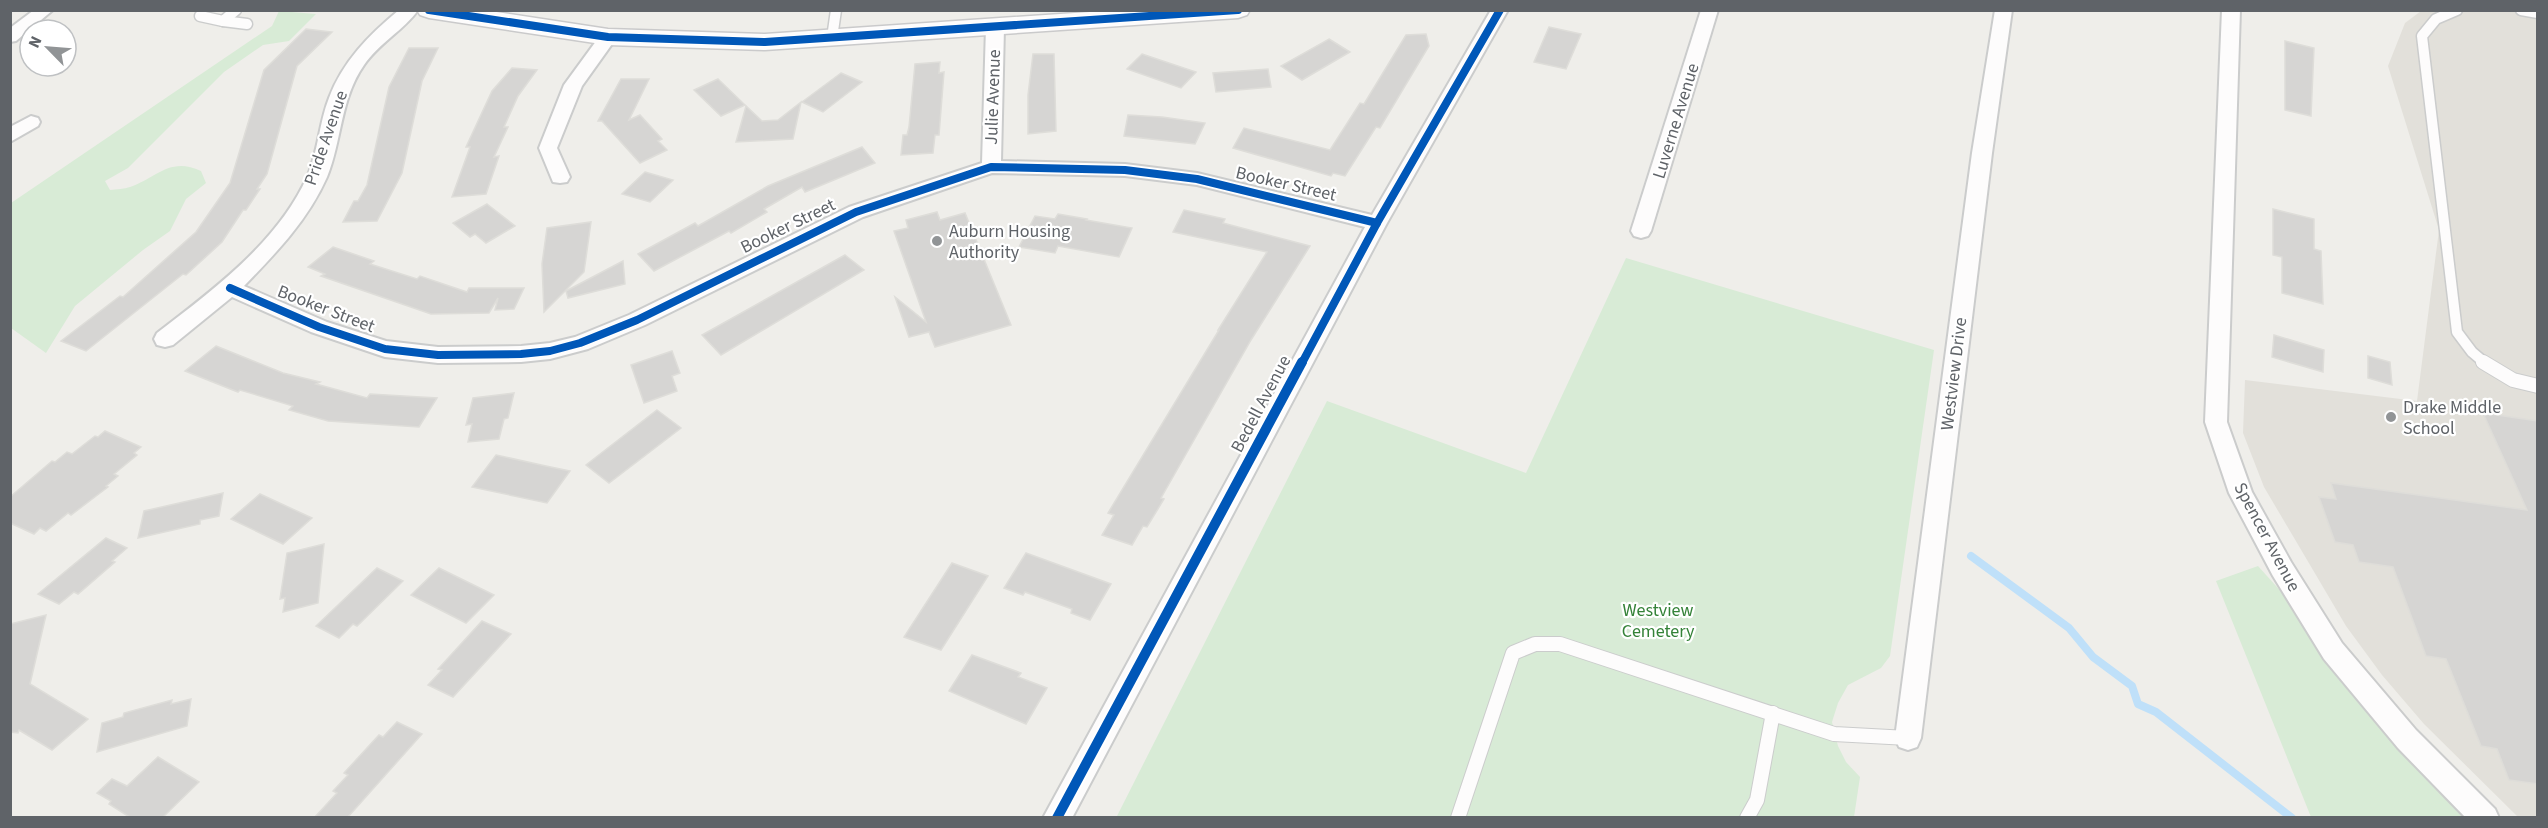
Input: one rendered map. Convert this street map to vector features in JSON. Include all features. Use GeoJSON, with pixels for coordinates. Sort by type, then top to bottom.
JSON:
{"type":"FeatureCollection","features":[{"type":"Feature","properties":{"kind":"street"},"geometry":{"type":"LineString","coordinates":[[10,37],[45,10]]}},
{"type":"Feature","properties":{"kind":"street","name":"Pride Avenue"},"geometry":{"type":"LineString","coordinates":[[165,339],[230,288],[283,233],[317,177],[338,98],[355,64],[380,35],[410,10]]}},
{"type":"Feature","properties":{"kind":"street"},"geometry":{"type":"LineString","coordinates":[[429,10],[608,37],[765,42],[995,27],[1097,16],[1238,10]]}},
{"type":"Feature","properties":{"kind":"street","name":"Bedell Avenue"},"geometry":{"type":"LineString","coordinates":[[1057,818],[1377,223],[1500,10]]}},
{"type":"Feature","properties":{"kind":"street","name":"Luverne Avenue"},"geometry":{"type":"LineString","coordinates":[[1641,231],[1710,10]]}},
{"type":"Feature","properties":{"kind":"street","name":"Westview Drive"},"geometry":{"type":"LineString","coordinates":[[1908,738],[1982,153],[2004,10]]}},
{"type":"Feature","properties":{"kind":"street","name":"Spencer Avenue"},"geometry":{"type":"LineString","coordinates":[[2231,10],[2216,422],[2241,493],[2282,569],[2333,651],[2407,739],[2485,818]]}},
{"type":"Feature","properties":{"kind":"street","name":"Julie Avenue"},"geometry":{"type":"LineString","coordinates":[[991,167],[995,27]]}},
{"type":"Feature","properties":{"kind":"street"},"geometry":{"type":"LineString","coordinates":[[560,177],[548,148],[559,115],[573,85],[608,37]]}},
{"type":"Feature","properties":{"kind":"street"},"geometry":{"type":"LineString","coordinates":[[10,136],[31,122]]}},
{"type":"Feature","properties":{"kind":"street","name":"Booker Street"},"geometry":{"type":"LineString","coordinates":[[230,288],[320,327],[385,349],[438,355],[521,354],[550,351],[580,343],[637,320],[856,212],[991,167],[1125,170],[1197,180],[1377,223]]}},
{"type":"Feature","properties":{"kind":"lane"},"geometry":{"type":"LineString","coordinates":[[223,21],[236,10]]}},
{"type":"Feature","properties":{"kind":"lane"},"geometry":{"type":"LineString","coordinates":[[832,38],[836,10]]}},
{"type":"Feature","properties":{"kind":"lane"},"geometry":{"type":"LineString","coordinates":[[2457,10],[2449,12],[2427,26],[2422,36],[2457,332],[2468,351],[2492,370],[2528,385],[2538,386]]}},
{"type":"Feature","properties":{"kind":"lane"},"geometry":{"type":"LineString","coordinates":[[2522,10],[2538,14]]}},
{"type":"Feature","properties":{"kind":"lane"},"geometry":{"type":"LineString","coordinates":[[200,16],[247,24]]}},
{"type":"Feature","properties":{"kind":"lane"},"geometry":{"type":"LineString","coordinates":[[1458,818],[1514,653],[1535,644],[1560,644],[1834,734],[1908,738]]}},
{"type":"Feature","properties":{"kind":"lane"},"geometry":{"type":"LineString","coordinates":[[1747,818],[1757,800],[1773,713]]}},
{"type":"Feature","properties":{"kind":"shaded area","name":"Drake Middle School"},"geometry":{"type":"Polygon","coordinates":[[[2421,11],[2537,11],[2537,817],[2518,817],[2424,724],[2382,675],[2346,626],[2264,487],[2243,433],[2245,380],[2417,401],[2439,230],[2388,66],[2405,23],[2421,11]]]}},
{"type":"Feature","properties":{"kind":"green space"},"geometry":{"type":"Polygon","coordinates":[[[279,11],[316,14],[289,41],[263,45],[224,72],[128,168],[105,181],[110,190],[123,189],[172,167],[190,167],[201,171],[206,183],[186,199],[170,231],[143,250],[75,306],[46,353],[11,328],[11,203],[272,26],[279,11]]]}},
{"type":"Feature","properties":{"kind":"green space","name":"Westview Cemetery"},"geometry":{"type":"Polygon","coordinates":[[[1626,258],[1934,350],[1890,656],[1881,668],[1848,685],[1838,703],[1832,722],[1838,746],[1846,762],[1860,777],[1854,817],[1116,818],[1327,401],[1526,473],[1626,258]]]}},
{"type":"Feature","properties":{"kind":"green space"},"geometry":{"type":"Polygon","coordinates":[[[2258,566],[2485,817],[2311,817],[2216,581],[2258,566]]]}},
{"type":"Feature","properties":{"kind":"building"},"geometry":{"type":"Polygon","coordinates":[[[1549,27],[1581,34],[1566,69],[1534,62],[1549,27]]]}},
{"type":"Feature","properties":{"kind":"building"},"geometry":{"type":"Polygon","coordinates":[[[306,29],[332,32],[297,66],[267,174],[257,189],[260,189],[222,242],[186,275],[183,274],[86,351],[61,341],[120,296],[123,297],[196,232],[230,183],[264,70],[306,29]]]}},
{"type":"Feature","properties":{"kind":"building"},"geometry":{"type":"Polygon","coordinates":[[[1426,34],[1429,46],[1380,128],[1376,127],[1345,176],[1333,173],[1331,176],[1233,148],[1244,128],[1330,150],[1360,103],[1364,104],[1406,35],[1426,34]]]}},
{"type":"Feature","properties":{"kind":"building"},"geometry":{"type":"Polygon","coordinates":[[[1329,39],[1350,52],[1302,80],[1281,66],[1329,39]]]}},
{"type":"Feature","properties":{"kind":"building"},"geometry":{"type":"Polygon","coordinates":[[[2285,41],[2314,48],[2311,116],[2285,110],[2285,41]]]}},
{"type":"Feature","properties":{"kind":"building"},"geometry":{"type":"Polygon","coordinates":[[[409,48],[438,48],[422,81],[402,173],[377,221],[343,222],[354,201],[358,201],[367,185],[389,87],[409,48]]]}},
{"type":"Feature","properties":{"kind":"building"},"geometry":{"type":"Polygon","coordinates":[[[1033,54],[1054,54],[1056,131],[1028,134],[1028,95],[1033,54]]]}},
{"type":"Feature","properties":{"kind":"building"},"geometry":{"type":"Polygon","coordinates":[[[1142,54],[1196,72],[1181,88],[1127,69],[1142,54]]]}},
{"type":"Feature","properties":{"kind":"building"},"geometry":{"type":"Polygon","coordinates":[[[940,62],[939,73],[944,72],[939,135],[935,135],[933,153],[901,155],[903,135],[907,135],[909,127],[915,64],[940,62]]]}},
{"type":"Feature","properties":{"kind":"building"},"geometry":{"type":"Polygon","coordinates":[[[512,68],[537,70],[518,96],[504,127],[508,127],[494,157],[499,156],[486,194],[452,197],[470,147],[466,147],[492,91],[512,68]]]}},
{"type":"Feature","properties":{"kind":"building"},"geometry":{"type":"Polygon","coordinates":[[[1268,69],[1271,87],[1216,92],[1213,73],[1268,69]]]}},
{"type":"Feature","properties":{"kind":"building"},"geometry":{"type":"Polygon","coordinates":[[[841,73],[862,82],[823,112],[802,102],[841,73]]]}},
{"type":"Feature","properties":{"kind":"building"},"geometry":{"type":"Polygon","coordinates":[[[621,79],[649,79],[629,120],[640,115],[662,139],[658,141],[667,150],[640,163],[602,121],[598,121],[621,79]]]}},
{"type":"Feature","properties":{"kind":"building"},"geometry":{"type":"Polygon","coordinates":[[[718,79],[745,105],[721,116],[694,90],[718,79]]]}},
{"type":"Feature","properties":{"kind":"building"},"geometry":{"type":"Polygon","coordinates":[[[801,102],[793,139],[736,142],[746,106],[762,121],[778,120],[801,102]]]}},
{"type":"Feature","properties":{"kind":"building"},"geometry":{"type":"Polygon","coordinates":[[[1128,115],[1205,123],[1195,144],[1124,136],[1128,115]]]}},
{"type":"Feature","properties":{"kind":"building"},"geometry":{"type":"Polygon","coordinates":[[[862,147],[875,163],[805,192],[802,187],[764,209],[767,212],[731,233],[729,231],[654,271],[638,254],[695,223],[698,226],[768,186],[862,147]]]}},
{"type":"Feature","properties":{"kind":"building"},"geometry":{"type":"Polygon","coordinates":[[[645,172],[673,180],[650,202],[622,194],[645,172]]]}},
{"type":"Feature","properties":{"kind":"building"},"geometry":{"type":"Polygon","coordinates":[[[487,204],[515,226],[486,243],[475,234],[470,237],[453,223],[487,204]]]}},
{"type":"Feature","properties":{"kind":"building"},"geometry":{"type":"Polygon","coordinates":[[[2273,209],[2314,219],[2314,249],[2321,251],[2323,304],[2282,293],[2282,257],[2273,255],[2273,209]]]}},
{"type":"Feature","properties":{"kind":"building"},"geometry":{"type":"Polygon","coordinates":[[[1184,210],[1225,219],[1223,223],[1310,246],[1251,340],[1161,498],[1164,499],[1147,527],[1143,526],[1132,545],[1102,535],[1114,515],[1108,513],[1267,252],[1173,232],[1184,210]]]}},
{"type":"Feature","properties":{"kind":"building"},"geometry":{"type":"Polygon","coordinates":[[[937,212],[940,220],[965,213],[1011,325],[935,347],[929,332],[909,337],[895,297],[926,322],[894,231],[908,228],[906,220],[937,212]]]}},
{"type":"Feature","properties":{"kind":"building"},"geometry":{"type":"Polygon","coordinates":[[[1058,214],[1132,228],[1119,257],[1058,246],[1055,253],[1019,247],[1035,216],[1055,219],[1058,214]]]}},
{"type":"Feature","properties":{"kind":"building"},"geometry":{"type":"Polygon","coordinates":[[[591,222],[584,272],[544,312],[542,264],[547,228],[591,222]]]}},
{"type":"Feature","properties":{"kind":"building"},"geometry":{"type":"Polygon","coordinates":[[[333,247],[374,261],[370,264],[417,279],[420,276],[467,292],[469,288],[524,288],[514,309],[495,310],[498,298],[489,313],[431,314],[321,276],[325,274],[308,267],[333,247]]]}},
{"type":"Feature","properties":{"kind":"building"},"geometry":{"type":"Polygon","coordinates":[[[845,255],[864,270],[721,355],[702,335],[845,255]]]}},
{"type":"Feature","properties":{"kind":"building"},"geometry":{"type":"Polygon","coordinates":[[[623,261],[625,284],[568,298],[566,291],[623,261]]]}},
{"type":"Feature","properties":{"kind":"building"},"geometry":{"type":"Polygon","coordinates":[[[2274,335],[2324,350],[2323,372],[2272,357],[2274,335]]]}},
{"type":"Feature","properties":{"kind":"building"},"geometry":{"type":"Polygon","coordinates":[[[216,346],[283,373],[320,382],[316,384],[367,398],[370,394],[437,398],[419,427],[328,421],[289,410],[293,406],[240,390],[238,392],[185,371],[216,346]]]}},
{"type":"Feature","properties":{"kind":"building"},"geometry":{"type":"Polygon","coordinates":[[[672,351],[680,373],[672,376],[677,391],[644,403],[631,365],[672,351]]]}},
{"type":"Feature","properties":{"kind":"building"},"geometry":{"type":"Polygon","coordinates":[[[2368,356],[2390,362],[2392,385],[2368,378],[2368,356]]]}},
{"type":"Feature","properties":{"kind":"building"},"geometry":{"type":"Polygon","coordinates":[[[514,393],[508,418],[504,419],[499,439],[468,442],[472,424],[466,425],[473,398],[514,393]]]}},
{"type":"Feature","properties":{"kind":"building"},"geometry":{"type":"Polygon","coordinates":[[[657,410],[681,428],[609,483],[586,465],[657,410]]]}},
{"type":"Feature","properties":{"kind":"building"},"geometry":{"type":"Polygon","coordinates":[[[2483,413],[2538,421],[2538,784],[2509,780],[2497,749],[2481,746],[2446,659],[2426,656],[2393,567],[2359,562],[2353,545],[2335,542],[2319,497],[2336,499],[2331,483],[2527,510],[2483,413]]]}},
{"type":"Feature","properties":{"kind":"building"},"geometry":{"type":"Polygon","coordinates":[[[105,431],[141,447],[134,453],[137,455],[114,474],[118,476],[106,486],[108,487],[71,515],[68,513],[46,531],[40,528],[34,534],[10,523],[10,497],[52,461],[55,462],[67,452],[72,454],[105,431]]]}},
{"type":"Feature","properties":{"kind":"building"},"geometry":{"type":"Polygon","coordinates":[[[496,455],[570,471],[547,503],[472,487],[496,455]]]}},
{"type":"Feature","properties":{"kind":"building"},"geometry":{"type":"Polygon","coordinates":[[[223,493],[219,516],[200,520],[200,524],[138,538],[144,511],[223,493]]]}},
{"type":"Feature","properties":{"kind":"building"},"geometry":{"type":"Polygon","coordinates":[[[260,494],[312,518],[283,544],[231,519],[260,494]]]}},
{"type":"Feature","properties":{"kind":"building"},"geometry":{"type":"Polygon","coordinates":[[[106,538],[127,548],[112,561],[115,562],[78,594],[74,592],[59,604],[38,594],[106,538]]]}},
{"type":"Feature","properties":{"kind":"building"},"geometry":{"type":"Polygon","coordinates":[[[324,544],[318,603],[283,612],[285,598],[280,599],[287,553],[324,544]]]}},
{"type":"Feature","properties":{"kind":"building"},"geometry":{"type":"Polygon","coordinates":[[[1026,553],[1111,584],[1090,620],[1071,613],[1072,609],[1025,592],[1023,595],[1004,588],[1026,553]]]}},
{"type":"Feature","properties":{"kind":"building"},"geometry":{"type":"Polygon","coordinates":[[[952,563],[988,576],[941,650],[904,637],[952,563]]]}},
{"type":"Feature","properties":{"kind":"building"},"geometry":{"type":"Polygon","coordinates":[[[377,568],[403,581],[357,626],[353,624],[339,638],[316,626],[377,568]]]}},
{"type":"Feature","properties":{"kind":"building"},"geometry":{"type":"Polygon","coordinates":[[[439,568],[494,595],[466,623],[411,595],[439,568]]]}},
{"type":"Feature","properties":{"kind":"building"},"geometry":{"type":"Polygon","coordinates":[[[46,615],[30,684],[88,719],[52,750],[19,730],[18,733],[10,732],[10,624],[46,615]]]}},
{"type":"Feature","properties":{"kind":"building"},"geometry":{"type":"Polygon","coordinates":[[[482,621],[511,634],[453,697],[428,685],[442,670],[438,669],[482,621]]]}},
{"type":"Feature","properties":{"kind":"building"},"geometry":{"type":"Polygon","coordinates":[[[972,655],[1021,673],[1018,677],[1047,688],[1026,724],[949,691],[972,655]]]}},
{"type":"Feature","properties":{"kind":"building"},"geometry":{"type":"Polygon","coordinates":[[[191,699],[187,726],[97,752],[102,723],[123,717],[124,713],[172,700],[171,704],[191,699]]]}},
{"type":"Feature","properties":{"kind":"building"},"geometry":{"type":"Polygon","coordinates":[[[397,722],[422,734],[347,818],[314,818],[337,793],[333,791],[348,775],[344,773],[379,735],[383,737],[397,722]]]}},
{"type":"Feature","properties":{"kind":"building"},"geometry":{"type":"Polygon","coordinates":[[[158,757],[199,782],[162,818],[131,818],[109,804],[111,801],[97,793],[112,779],[127,786],[158,757]]]}},
{"type":"Feature","properties":{"kind":"waterway"},"geometry":{"type":"LineString","coordinates":[[1971,556],[2069,628],[2093,657],[2132,686],[2138,704],[2156,712],[2292,818]]}},
{"type":"Feature","properties":{"kind":"cycle path"},"geometry":{"type":"LineString","coordinates":[[429,10],[608,37],[765,42],[1238,10]]}},
{"type":"Feature","properties":{"kind":"cycle path"},"geometry":{"type":"LineString","coordinates":[[1057,818],[1377,223],[1500,10]]}},
{"type":"Feature","properties":{"kind":"cycle path"},"geometry":{"type":"LineString","coordinates":[[230,288],[319,327],[385,349],[438,355],[521,354],[550,351],[580,343],[637,320],[856,212],[991,167],[1125,170],[1197,179],[1377,223]]}},
{"type":"Feature","properties":{"kind":"place","name":"Auburn Housing Authority"},"geometry":{"type":"Point","coordinates":[937,241]}},
{"type":"Feature","properties":{"kind":"place","name":"Drake Middle School"},"geometry":{"type":"Point","coordinates":[2391,417]}}]}
